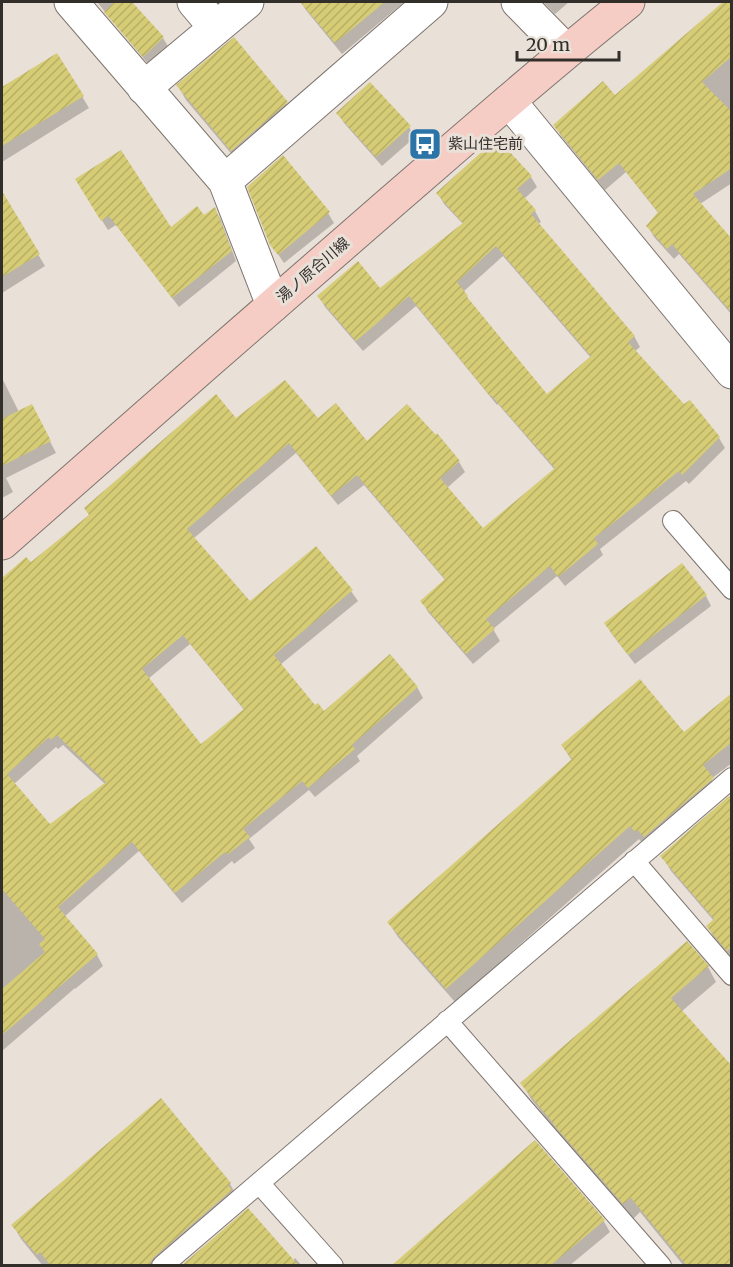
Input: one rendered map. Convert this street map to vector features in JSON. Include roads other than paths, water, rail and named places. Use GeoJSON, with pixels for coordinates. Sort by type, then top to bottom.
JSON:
{"type":"FeatureCollection","features":[{"type":"Feature","properties":{"kind":"main road","name":"湯ノ原合川線"},"geometry":{"type":"LineString","coordinates":[[2,543],[566,51],[628,2]]}},
{"type":"Feature","properties":{"kind":"street"},"geometry":{"type":"LineString","coordinates":[[71,2],[225,181],[273,305]]}},
{"type":"Feature","properties":{"kind":"street"},"geometry":{"type":"LineString","coordinates":[[194,2],[216,28]]}},
{"type":"Feature","properties":{"kind":"street"},"geometry":{"type":"LineString","coordinates":[[144,88],[247,2]]}},
{"type":"Feature","properties":{"kind":"street"},"geometry":{"type":"LineString","coordinates":[[225,181],[431,2]]}},
{"type":"Feature","properties":{"kind":"street"},"geometry":{"type":"LineString","coordinates":[[518,2],[566,51]]}},
{"type":"Feature","properties":{"kind":"street"},"geometry":{"type":"LineString","coordinates":[[509,101],[732,372]]}},
{"type":"Feature","properties":{"kind":"lane"},"geometry":{"type":"LineString","coordinates":[[673,521],[732,589]]}},
{"type":"Feature","properties":{"kind":"lane"},"geometry":{"type":"LineString","coordinates":[[162,1266],[732,778]]}},
{"type":"Feature","properties":{"kind":"lane"},"geometry":{"type":"LineString","coordinates":[[634,861],[732,975]]}},
{"type":"Feature","properties":{"kind":"lane"},"geometry":{"type":"LineString","coordinates":[[447,1021],[661,1266]]}},
{"type":"Feature","properties":{"kind":"lane"},"geometry":{"type":"LineString","coordinates":[[259,1183],[333,1266]]}},
{"type":"Feature","properties":{"kind":"place","name":"紫山住宅前"},"geometry":{"type":"Point","coordinates":[425,144]}}]}
